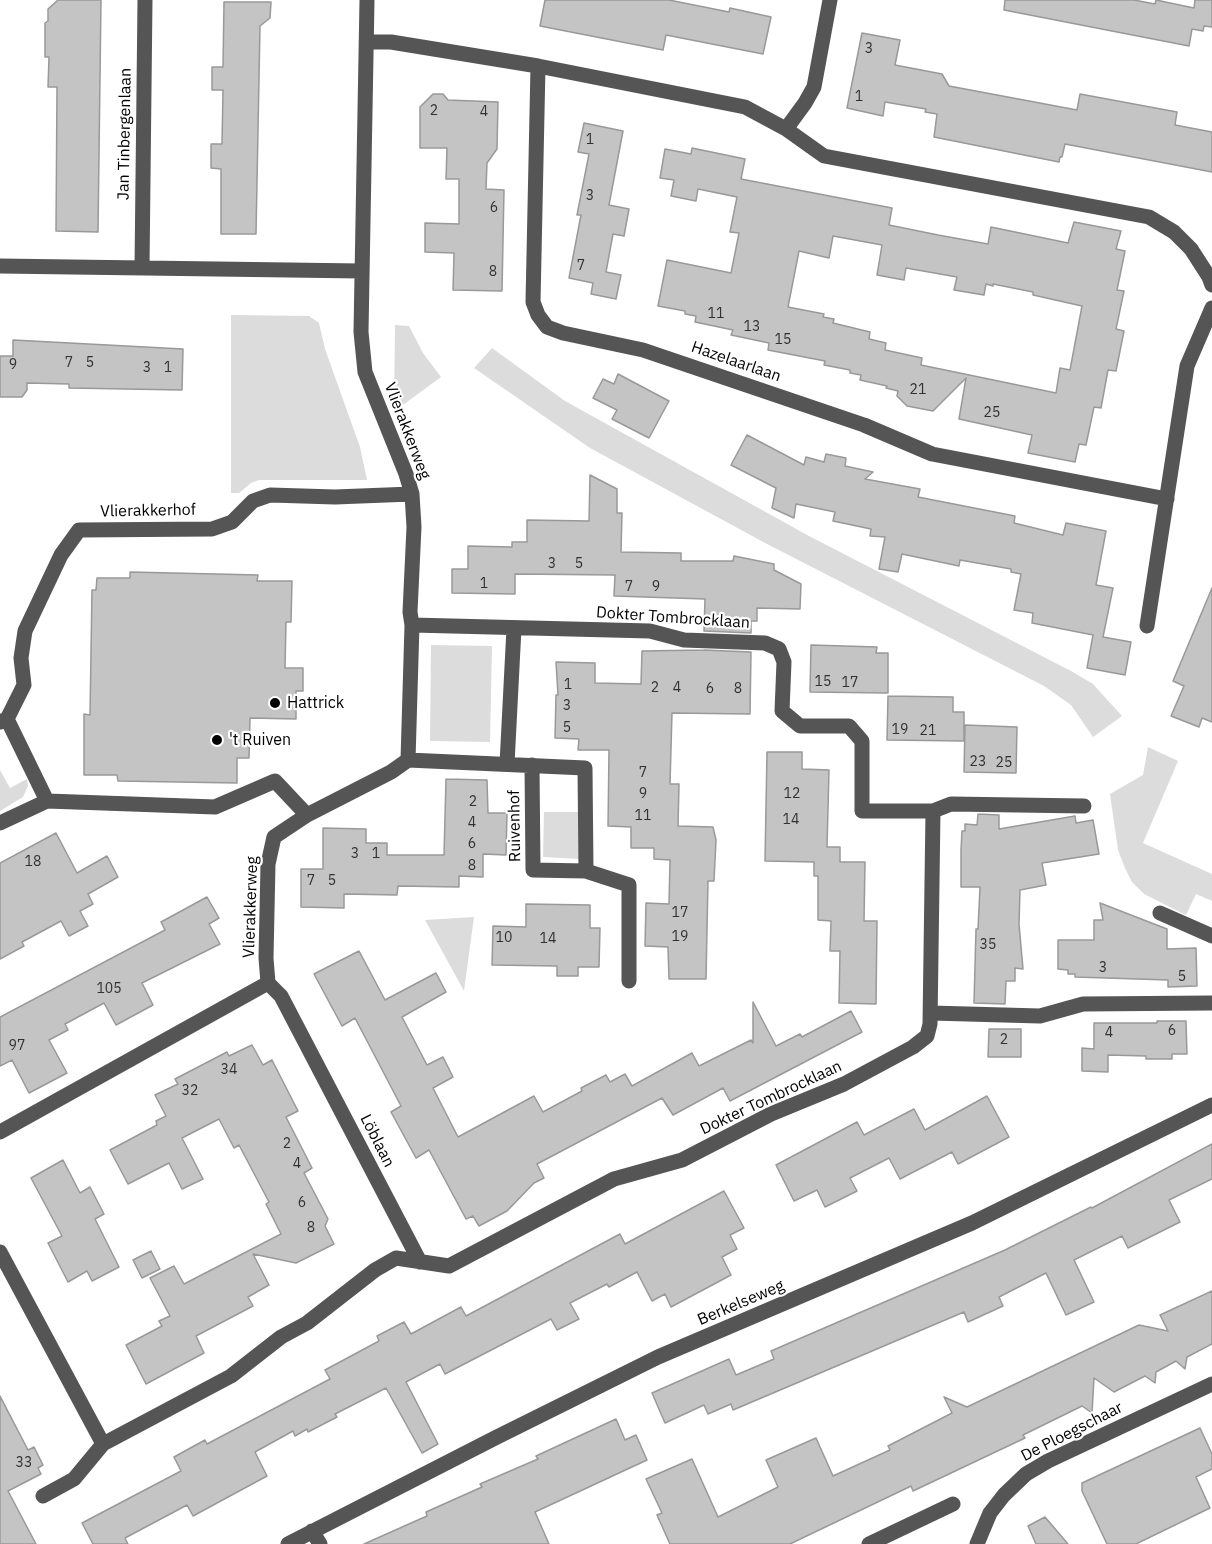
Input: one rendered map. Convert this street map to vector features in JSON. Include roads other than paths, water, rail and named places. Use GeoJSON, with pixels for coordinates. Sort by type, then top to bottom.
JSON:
{"type":"FeatureCollection","features":[{"type":"Feature","properties":{"kind":"street","name":"Jan Tinbergenlaan"},"geometry":{"type":"LineString","coordinates":[[142,268],[145,0]]}},
{"type":"Feature","properties":{"kind":"street","name":"Vlierakkerweg"},"geometry":{"type":"LineString","coordinates":[[268,983],[266,958],[268,864],[274,837],[308,815],[391,772],[408,760],[412,625],[410,612],[414,527],[412,494],[365,372],[361,332],[367,0]]}},
{"type":"Feature","properties":{"kind":"street"},"geometry":{"type":"LineString","coordinates":[[786,129],[805,103],[813,87],[830,0]]}},
{"type":"Feature","properties":{"kind":"street"},"geometry":{"type":"LineString","coordinates":[[366,42],[391,42],[538,66],[745,107],[786,129],[824,156],[1149,217],[1174,232],[1191,249],[1209,276],[1212,285]]}},
{"type":"Feature","properties":{"kind":"street","name":"Hazelaarlaan"},"geometry":{"type":"LineString","coordinates":[[538,66],[532,302],[547,327],[563,333],[643,350],[864,425],[932,454],[1167,500]]}},
{"type":"Feature","properties":{"kind":"street"},"geometry":{"type":"LineString","coordinates":[[0,266],[362,271]]}},
{"type":"Feature","properties":{"kind":"street"},"geometry":{"type":"LineString","coordinates":[[1147,626],[1187,366],[1212,308]]}},
{"type":"Feature","properties":{"kind":"street","name":"Vlierakkerhof"},"geometry":{"type":"LineString","coordinates":[[47,801],[4,720],[24,685],[21,658],[25,631],[62,555],[79,530],[212,528],[232,522],[253,501],[270,495],[335,497],[412,494]]}},
{"type":"Feature","properties":{"kind":"street","name":"Dokter Tombrocklaan"},"geometry":{"type":"LineString","coordinates":[[412,625],[650,631],[684,640],[765,643],[779,649],[784,662],[782,711],[800,726],[849,726],[862,741],[862,811],[933,812],[951,804],[1084,806]]}},
{"type":"Feature","properties":{"kind":"street"},"geometry":{"type":"LineString","coordinates":[[507,764],[514,628]]}},
{"type":"Feature","properties":{"kind":"street","name":"Ruivenhof"},"geometry":{"type":"LineString","coordinates":[[408,760],[585,768],[586,871]]}},
{"type":"Feature","properties":{"kind":"street","name":"Ruivenhof"},"geometry":{"type":"LineString","coordinates":[[532,765],[533,870],[586,871],[629,885],[629,981]]}},
{"type":"Feature","properties":{"kind":"street"},"geometry":{"type":"LineString","coordinates":[[0,823],[47,801],[215,807],[275,781],[308,815]]}},
{"type":"Feature","properties":{"kind":"street","name":"Dokter Tombrocklaan"},"geometry":{"type":"LineString","coordinates":[[420,1262],[449,1266],[614,1179],[682,1160],[771,1114],[844,1084],[913,1047],[927,1036],[931,1013],[933,812]]}},
{"type":"Feature","properties":{"kind":"street"},"geometry":{"type":"LineString","coordinates":[[1160,913],[1212,936]]}},
{"type":"Feature","properties":{"kind":"street"},"geometry":{"type":"LineString","coordinates":[[0,1132],[268,983]]}},
{"type":"Feature","properties":{"kind":"street","name":"Löblaan"},"geometry":{"type":"LineString","coordinates":[[268,983],[282,996],[420,1262]]}},
{"type":"Feature","properties":{"kind":"street"},"geometry":{"type":"LineString","coordinates":[[931,1013],[1040,1016],[1083,1004],[1212,1003]]}},
{"type":"Feature","properties":{"kind":"street","name":"Berkelseweg"},"geometry":{"type":"LineString","coordinates":[[288,1544],[316,1537],[658,1358],[972,1223],[1212,1105]]}},
{"type":"Feature","properties":{"kind":"street"},"geometry":{"type":"LineString","coordinates":[[0,1252],[103,1444]]}},
{"type":"Feature","properties":{"kind":"street"},"geometry":{"type":"LineString","coordinates":[[43,1496],[75,1479],[103,1444],[231,1376],[281,1337],[307,1323],[375,1270],[396,1258],[420,1262]]}},
{"type":"Feature","properties":{"kind":"street","name":"De Ploegschaar"},"geometry":{"type":"LineString","coordinates":[[977,1544],[990,1513],[1004,1495],[1026,1474],[1048,1461],[1212,1384]]}},
{"type":"Feature","properties":{"kind":"street"},"geometry":{"type":"LineString","coordinates":[[869,1544],[953,1504]]}},
{"type":"Feature","properties":{"kind":"place","name":"Hattrick"},"geometry":{"type":"Point","coordinates":[275,703]}},
{"type":"Feature","properties":{"kind":"place","name":"'t Ruiven"},"geometry":{"type":"Point","coordinates":[217,740]}}]}
